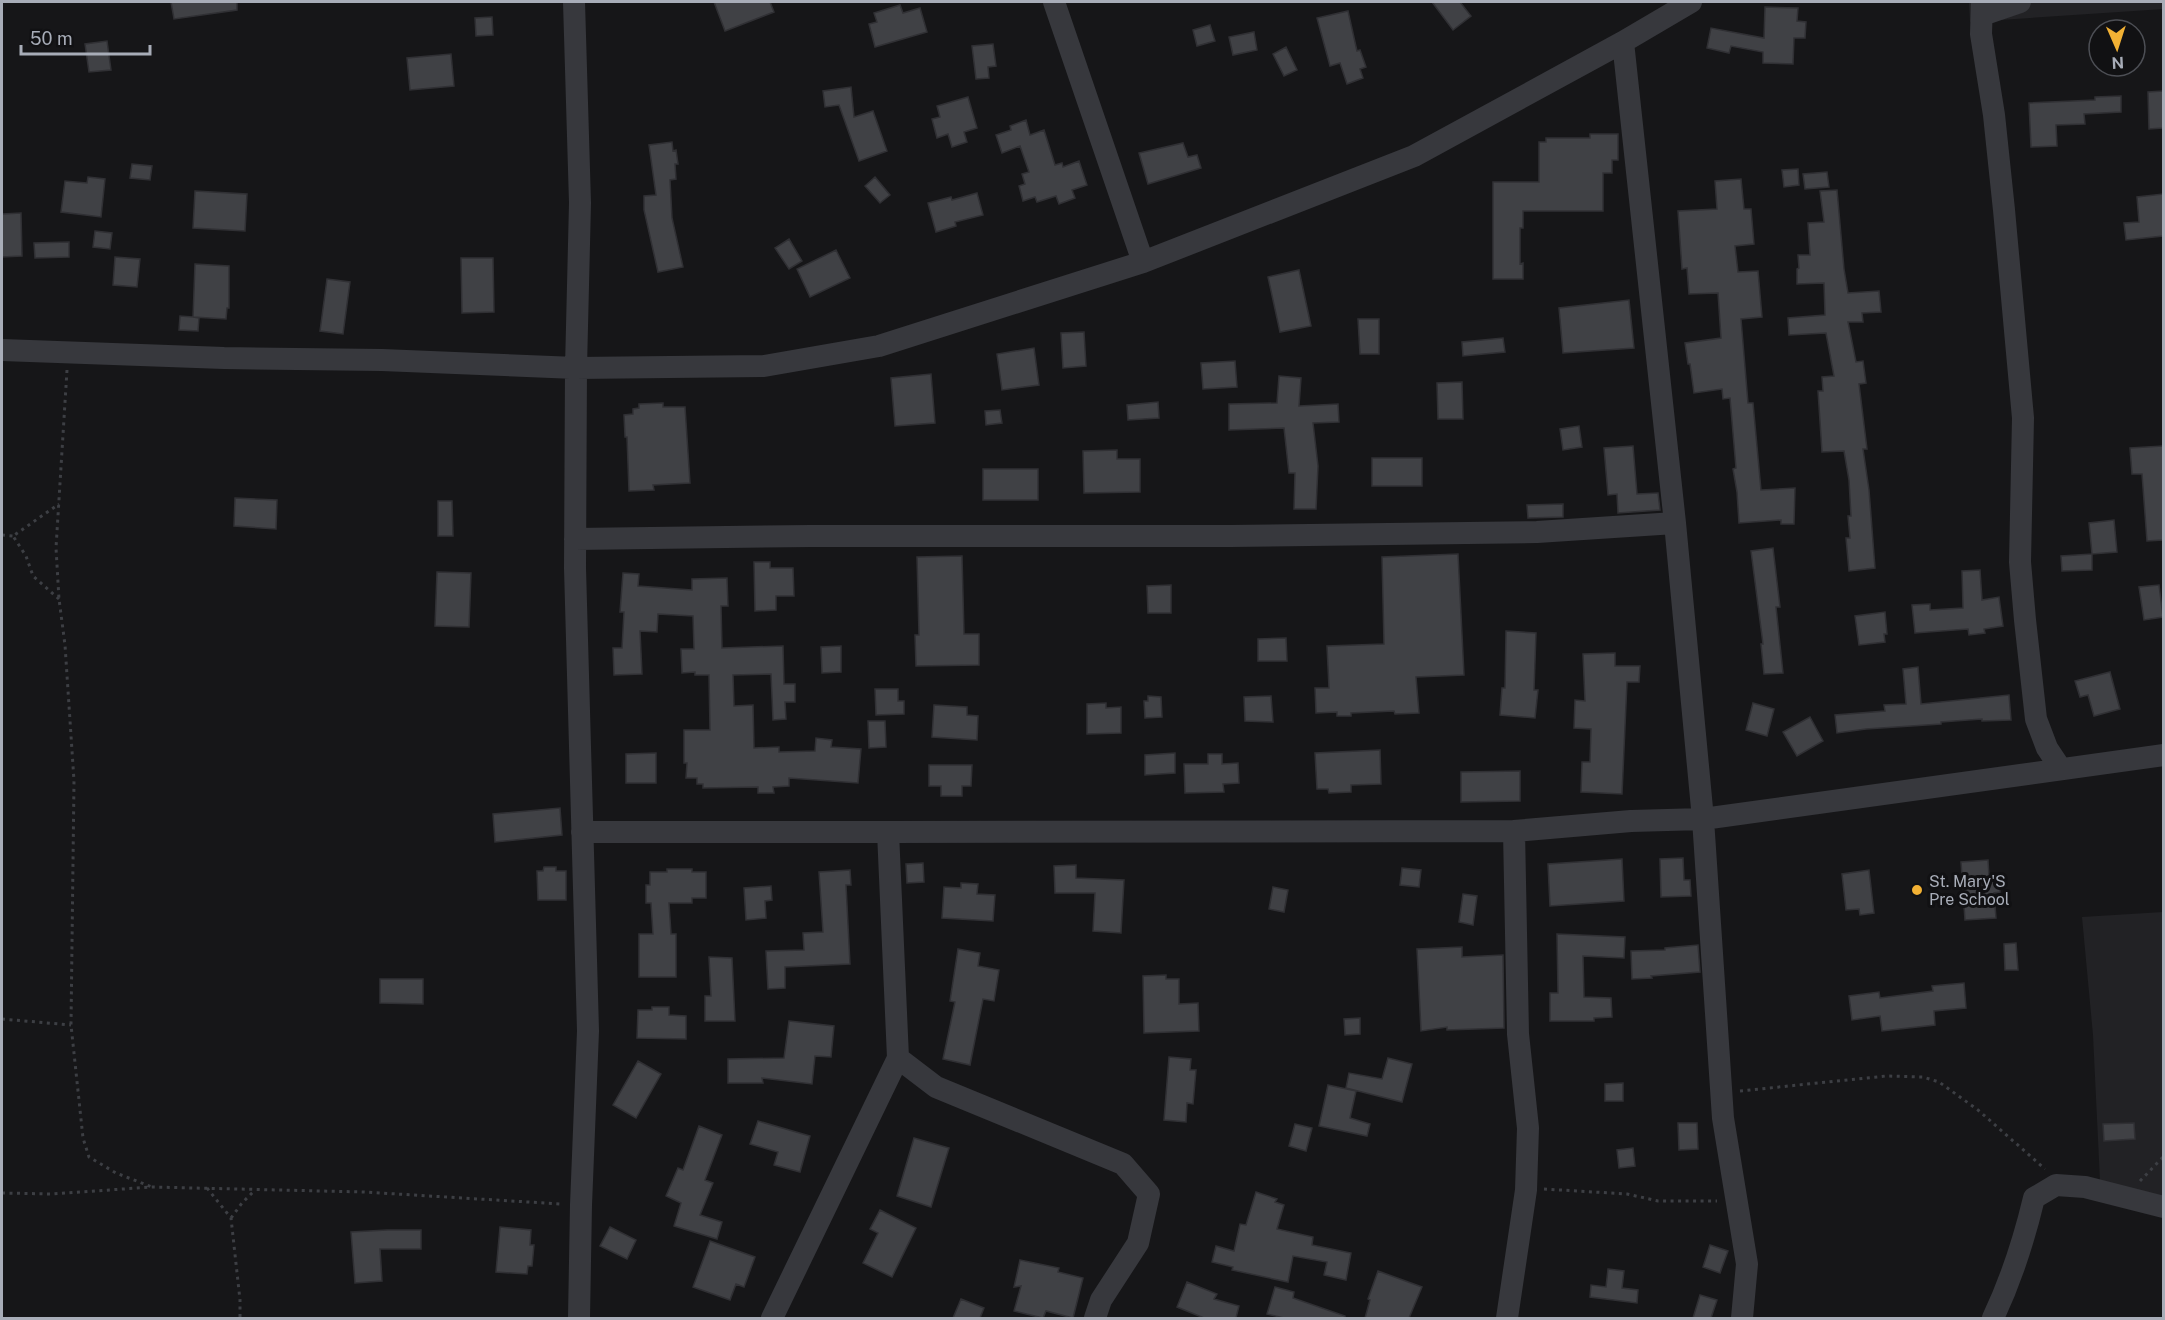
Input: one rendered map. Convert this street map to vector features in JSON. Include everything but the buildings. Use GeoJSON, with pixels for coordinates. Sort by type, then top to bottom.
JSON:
{"type":"FeatureCollection","features":[{"type":"Feature","properties":{"kind":"street"},"geometry":{"type":"LineString","coordinates":[[576,2],[580,202],[575,539],[588,1031],[579,1318]]}},
{"type":"Feature","properties":{"kind":"street"},"geometry":{"type":"LineString","coordinates":[[1054,2],[1143,262]]}},
{"type":"Feature","properties":{"kind":"street"},"geometry":{"type":"LineString","coordinates":[[2,350],[576,368],[764,366],[879,346],[1143,262],[1414,156],[1623,42],[1691,2]]}},
{"type":"Feature","properties":{"kind":"street"},"geometry":{"type":"LineString","coordinates":[[2032,2],[1982,8],[1981,34],[1994,115],[2023,418],[2020,562],[2025,620],[2036,719],[2047,748],[2061,769]]}},
{"type":"Feature","properties":{"kind":"street"},"geometry":{"type":"LineString","coordinates":[[1623,42],[1675,523],[1703,819],[1723,1118],[1746,1264],[1742,1318]]}},
{"type":"Feature","properties":{"kind":"street"},"geometry":{"type":"LineString","coordinates":[[575,539],[1537,532],[1675,523]]}},
{"type":"Feature","properties":{"kind":"street"},"geometry":{"type":"LineString","coordinates":[[582,832],[1514,831],[1631,820],[1703,819],[2163,755]]}},
{"type":"Feature","properties":{"kind":"street"},"geometry":{"type":"LineString","coordinates":[[1507,1318],[1526,1190],[1528,1128],[1518,1034],[1514,831]]}},
{"type":"Feature","properties":{"kind":"street"},"geometry":{"type":"LineString","coordinates":[[772,1318],[898,1058],[888,832]]}},
{"type":"Feature","properties":{"kind":"street"},"geometry":{"type":"LineString","coordinates":[[898,1058],[936,1087],[1124,1164],[1149,1194],[1138,1243],[1101,1300],[1095,1318]]}},
{"type":"Feature","properties":{"kind":"street"},"geometry":{"type":"LineString","coordinates":[[1993,1318],[2007,1287],[2034,1198],[2056,1185],[2085,1187],[2163,1207]]}},
{"type":"Feature","properties":{"kind":"path"},"geometry":{"type":"LineString","coordinates":[[69,352],[56,548],[74,781],[71,1025],[83,1137],[89,1157],[116,1173],[152,1187]]}},
{"type":"Feature","properties":{"kind":"path"},"geometry":{"type":"LineString","coordinates":[[2,535],[13,536],[59,504]]}},
{"type":"Feature","properties":{"kind":"path"},"geometry":{"type":"LineString","coordinates":[[13,536],[26,556],[33,576],[59,599]]}},
{"type":"Feature","properties":{"kind":"path"},"geometry":{"type":"LineString","coordinates":[[2,1018],[71,1025]]}},
{"type":"Feature","properties":{"kind":"path"},"geometry":{"type":"LineString","coordinates":[[1721,1093],[1886,1076],[1923,1077],[1939,1082],[1978,1110],[2065,1186]]}},
{"type":"Feature","properties":{"kind":"path"},"geometry":{"type":"LineString","coordinates":[[2110,1193],[2140,1180],[2163,1156]]}},
{"type":"Feature","properties":{"kind":"path"},"geometry":{"type":"LineString","coordinates":[[2,1193],[51,1194],[152,1187],[207,1188],[364,1192],[581,1205]]}},
{"type":"Feature","properties":{"kind":"path"},"geometry":{"type":"LineString","coordinates":[[207,1188],[231,1218],[240,1318]]}},
{"type":"Feature","properties":{"kind":"path"},"geometry":{"type":"LineString","coordinates":[[1526,1190],[1561,1189],[1627,1194],[1658,1201],[1737,1202]]}},
{"type":"Feature","properties":{"kind":"path"},"geometry":{"type":"LineString","coordinates":[[231,1218],[256,1190]]}},
{"type":"Feature","properties":{"kind":"shaded area"},"geometry":{"type":"Polygon","coordinates":[[[1969,2],[2163,2],[2164,9],[1970,22],[1969,2]]]}},
{"type":"Feature","properties":{"kind":"shaded area"},"geometry":{"type":"Polygon","coordinates":[[[2163,912],[2163,1198],[2100,1181],[2093,1035],[2082,917],[2163,912]]]}},
{"type":"Feature","properties":{"kind":"place","name":"St. Mary'S Pre School"},"geometry":{"type":"Point","coordinates":[1917,890]}}]}
